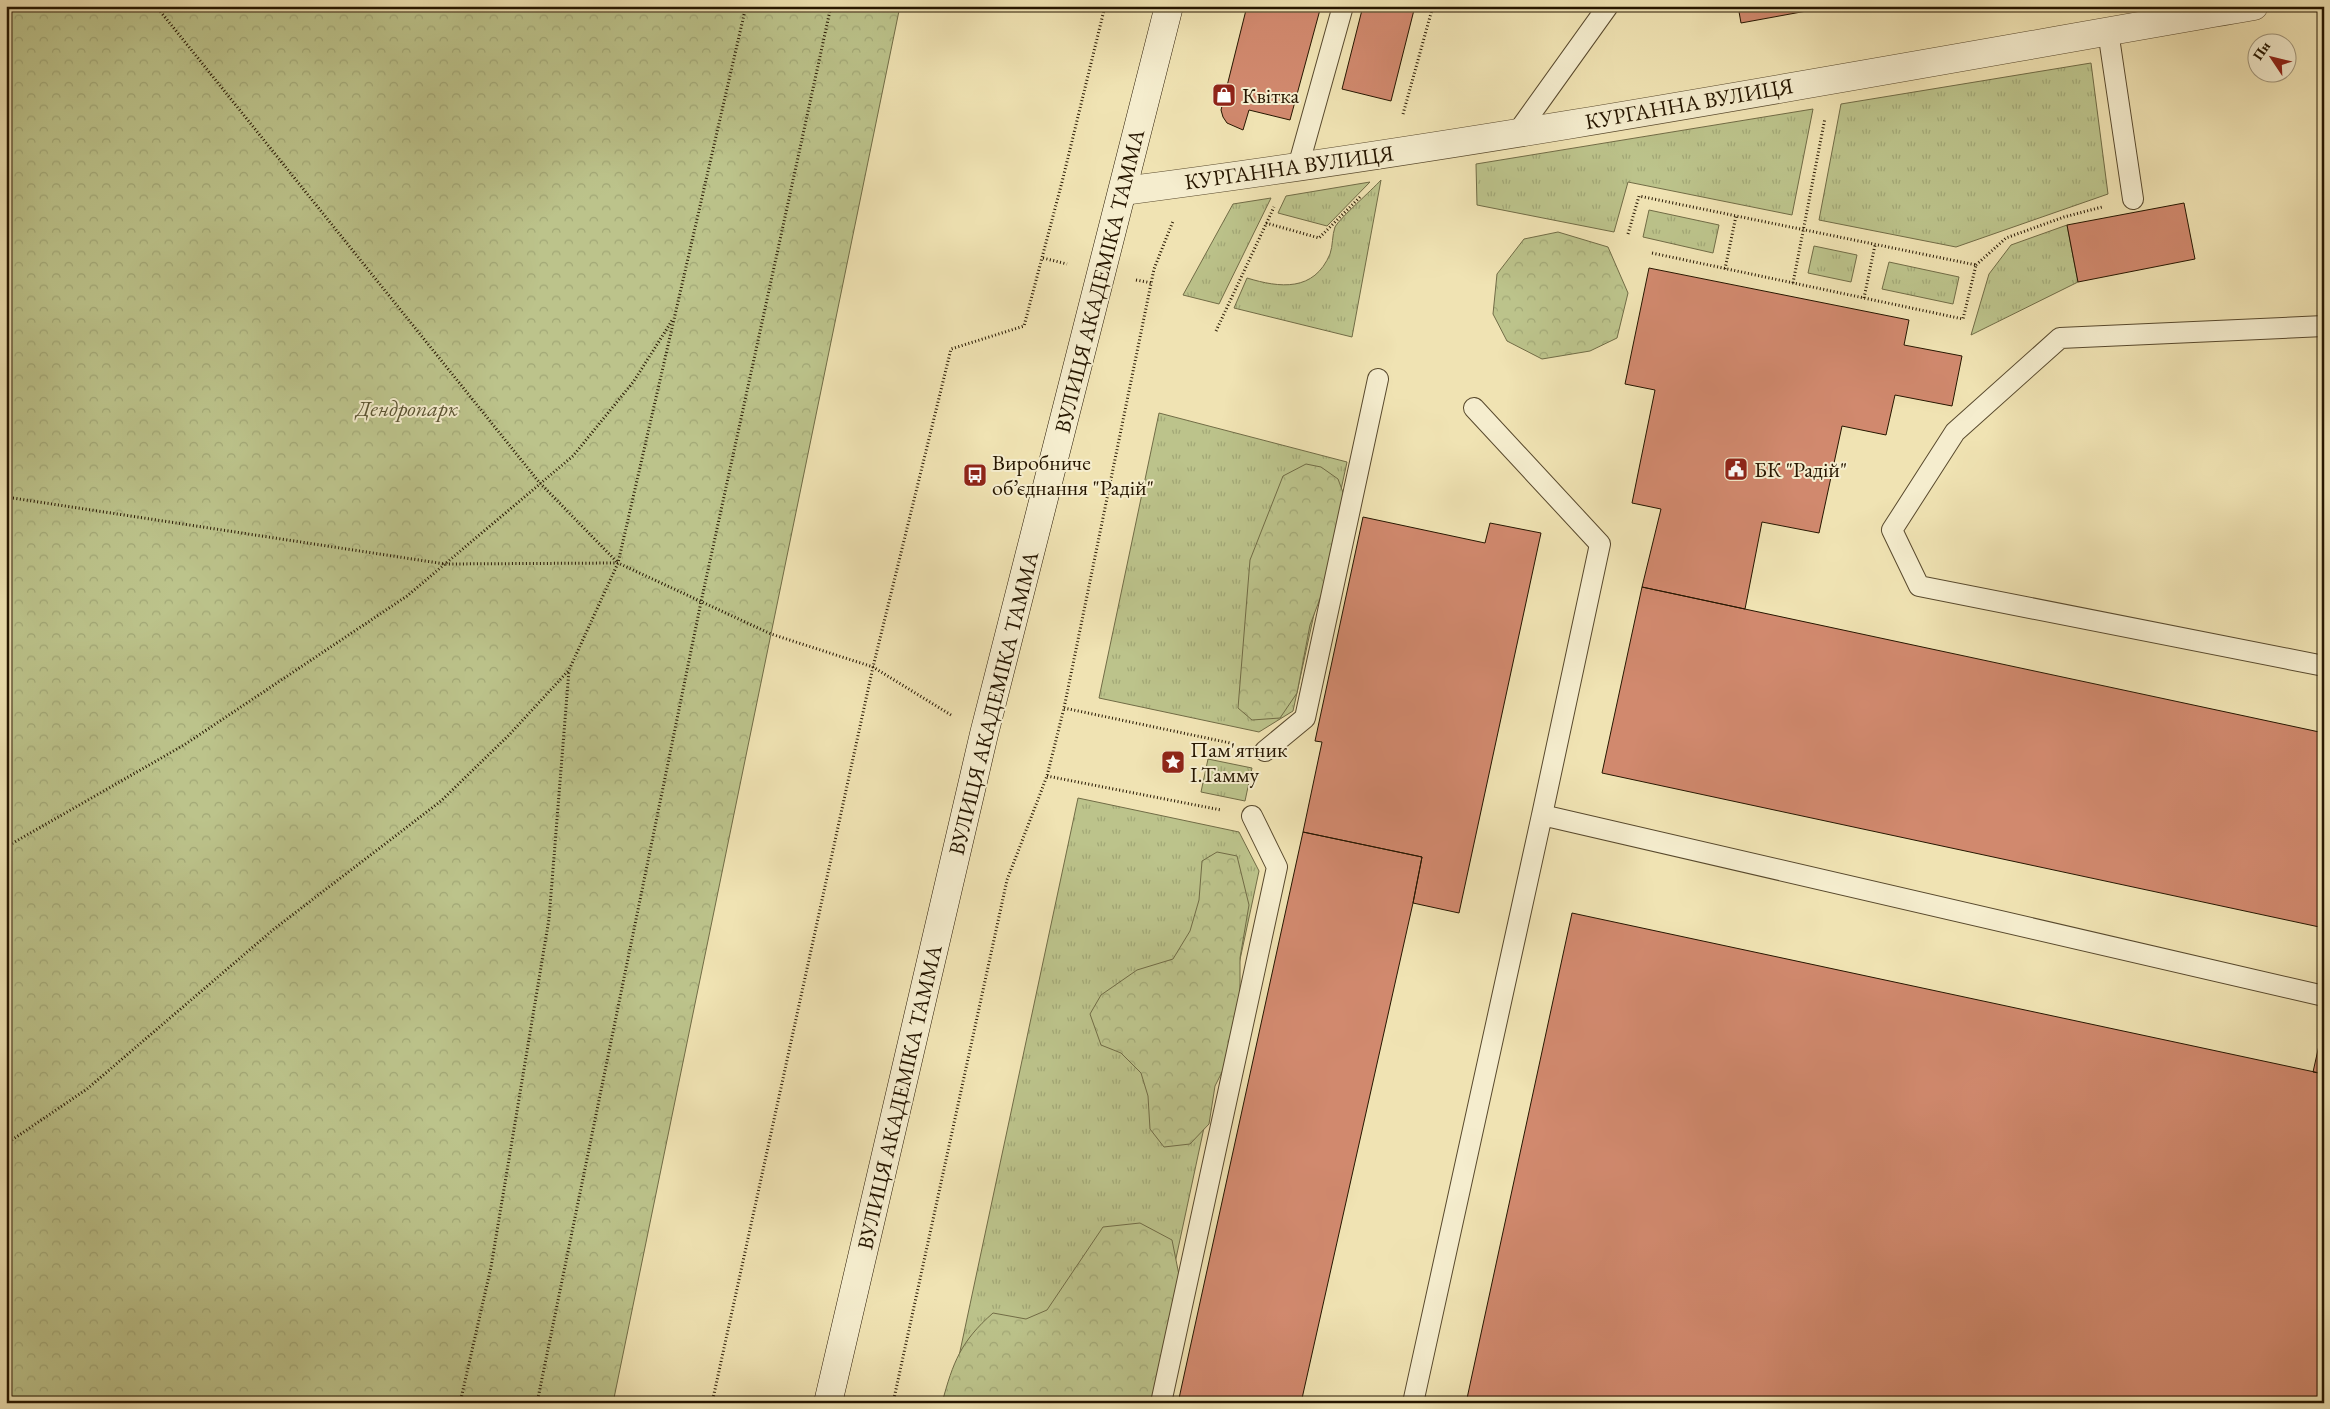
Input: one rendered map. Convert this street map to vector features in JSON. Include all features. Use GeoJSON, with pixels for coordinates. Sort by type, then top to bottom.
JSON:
{"type":"FeatureCollection","features":[{"type":"Feature","properties":{"kind":"main road","name":"ВУЛИЦЯ АКАДЕМІКА ТАММА"},"geometry":{"type":"LineString","coordinates":[[828,1403],[984,734],[1169,6]]}},
{"type":"Feature","properties":{"kind":"main road","name":"КУРГАННА ВУЛИЦЯ"},"geometry":{"type":"LineString","coordinates":[[1123,190],[1298,167],[1517,133],[2254,6]]}},
{"type":"Feature","properties":{"kind":"lane"},"geometry":{"type":"LineString","coordinates":[[1298,167],[1342,6]]}},
{"type":"Feature","properties":{"kind":"lane"},"geometry":{"type":"LineString","coordinates":[[1517,133],[1608,6]]}},
{"type":"Feature","properties":{"kind":"lane"},"geometry":{"type":"LineString","coordinates":[[2108,32],[2133,199]]}},
{"type":"Feature","properties":{"kind":"lane"},"geometry":{"type":"LineString","coordinates":[[2324,326],[2060,338],[1955,432],[1892,530],[1919,586],[2324,666]]}},
{"type":"Feature","properties":{"kind":"lane"},"geometry":{"type":"LineString","coordinates":[[1265,751],[1305,718],[1378,379]]}},
{"type":"Feature","properties":{"kind":"lane"},"geometry":{"type":"LineString","coordinates":[[1413,1403],[1600,544],[1474,408]]}},
{"type":"Feature","properties":{"kind":"lane"},"geometry":{"type":"LineString","coordinates":[[1542,815],[2324,996]]}},
{"type":"Feature","properties":{"kind":"lane"},"geometry":{"type":"LineString","coordinates":[[1162,1403],[1277,867],[1252,816]]}},
{"type":"Feature","properties":{"kind":"path"},"geometry":{"type":"LineString","coordinates":[[156,6],[539,482],[618,563],[771,634],[874,667],[919,697],[984,734]]}},
{"type":"Feature","properties":{"kind":"path"},"geometry":{"type":"LineString","coordinates":[[6,1144],[86,1089],[274,929],[442,801],[509,735],[569,670],[618,563],[746,6]]}},
{"type":"Feature","properties":{"kind":"path"},"geometry":{"type":"LineString","coordinates":[[538,1403],[701,602],[831,6]]}},
{"type":"Feature","properties":{"kind":"path"},"geometry":{"type":"LineString","coordinates":[[712,1403],[874,667],[951,349],[1024,326],[1062,182],[1105,6]]}},
{"type":"Feature","properties":{"kind":"path"},"geometry":{"type":"LineString","coordinates":[[1401,122],[1433,6]]}},
{"type":"Feature","properties":{"kind":"path"},"geometry":{"type":"LineString","coordinates":[[1792,283],[1825,116]]}},
{"type":"Feature","properties":{"kind":"path"},"geometry":{"type":"LineString","coordinates":[[893,1403],[1007,880],[1047,776],[1064,708],[1154,269],[1188,182]]}},
{"type":"Feature","properties":{"kind":"path"},"geometry":{"type":"LineString","coordinates":[[1266,223],[1319,238],[1363,194]]}},
{"type":"Feature","properties":{"kind":"path"},"geometry":{"type":"LineString","coordinates":[[1628,234],[1639,196],[1976,265]]}},
{"type":"Feature","properties":{"kind":"path"},"geometry":{"type":"LineString","coordinates":[[1652,254],[1963,319],[1976,265],[2006,238],[2064,217],[2133,199]]}},
{"type":"Feature","properties":{"kind":"path"},"geometry":{"type":"LineString","coordinates":[[1216,331],[1274,205]]}},
{"type":"Feature","properties":{"kind":"path"},"geometry":{"type":"LineString","coordinates":[[1725,269],[1736,216]]}},
{"type":"Feature","properties":{"kind":"path"},"geometry":{"type":"LineString","coordinates":[[1864,298],[1875,245]]}},
{"type":"Feature","properties":{"kind":"path"},"geometry":{"type":"LineString","coordinates":[[6,846],[184,745],[407,596],[539,482],[573,456],[634,381],[674,316]]}},
{"type":"Feature","properties":{"kind":"path"},"geometry":{"type":"LineString","coordinates":[[6,497],[445,564],[618,563]]}},
{"type":"Feature","properties":{"kind":"path"},"geometry":{"type":"LineString","coordinates":[[460,1403],[491,1267],[549,919],[569,670]]}},
{"type":"Feature","properties":{"kind":"path"},"geometry":{"type":"LineString","coordinates":[[1064,708],[1265,751]]}},
{"type":"Feature","properties":{"kind":"path"},"geometry":{"type":"LineString","coordinates":[[1047,776],[1252,816]]}},
{"type":"Feature","properties":{"kind":"green space","name":"Дендропарк"},"geometry":{"type":"Polygon","coordinates":[[[6,6],[900,6],[613,1403],[6,1403],[6,6]]]}},
{"type":"Feature","properties":{"kind":"green space"},"geometry":{"type":"Polygon","coordinates":[[[2091,63],[2108,194],[1956,247],[1819,220],[1841,104],[2091,63]]]}},
{"type":"Feature","properties":{"kind":"green space"},"geometry":{"type":"Polygon","coordinates":[[[1813,109],[1792,215],[1628,182],[1614,232],[1477,205],[1476,164],[1813,109]]]}},
{"type":"Feature","properties":{"kind":"green space"},"geometry":{"type":"Polygon","coordinates":[[[1381,180],[1352,337],[1234,308],[1247,278],[1284,285],[1305,281],[1315,275],[1330,254],[1335,227],[1381,180]]]}},
{"type":"Feature","properties":{"kind":"green space"},"geometry":{"type":"Polygon","coordinates":[[[1370,182],[1327,226],[1278,213],[1286,196],[1370,182]]]}},
{"type":"Feature","properties":{"kind":"green space"},"geometry":{"type":"Polygon","coordinates":[[[1271,198],[1219,304],[1183,295],[1233,204],[1271,198]]]}},
{"type":"Feature","properties":{"kind":"green space"},"geometry":{"type":"Polygon","coordinates":[[[1649,210],[1719,225],[1713,253],[1643,237],[1649,210]]]}},
{"type":"Feature","properties":{"kind":"green space"},"geometry":{"type":"Polygon","coordinates":[[[2067,225],[2078,282],[1971,335],[1989,274],[2011,245],[2067,225]]]}},
{"type":"Feature","properties":{"kind":"green space"},"geometry":{"type":"Polygon","coordinates":[[[1558,232],[1608,247],[1628,293],[1617,338],[1590,351],[1542,359],[1507,341],[1493,314],[1497,274],[1524,239],[1558,232]]]}},
{"type":"Feature","properties":{"kind":"green space"},"geometry":{"type":"Polygon","coordinates":[[[1814,246],[1857,255],[1851,282],[1808,273],[1814,246]]]}},
{"type":"Feature","properties":{"kind":"green space"},"geometry":{"type":"Polygon","coordinates":[[[1889,262],[1959,277],[1953,304],[1882,289],[1889,262]]]}},
{"type":"Feature","properties":{"kind":"green space"},"geometry":{"type":"Polygon","coordinates":[[[1159,413],[1347,462],[1293,711],[1259,732],[1099,698],[1159,413]]]}},
{"type":"Feature","properties":{"kind":"green space"},"geometry":{"type":"Polygon","coordinates":[[[1306,464],[1321,467],[1338,479],[1348,506],[1329,575],[1310,625],[1297,693],[1280,718],[1252,720],[1238,708],[1250,560],[1283,476],[1306,464]]]}},
{"type":"Feature","properties":{"kind":"green space"},"geometry":{"type":"Polygon","coordinates":[[[1208,759],[1252,768],[1245,801],[1201,792],[1208,759]]]}},
{"type":"Feature","properties":{"kind":"green space"},"geometry":{"type":"Polygon","coordinates":[[[1078,798],[1239,832],[1259,871],[1145,1403],[949,1403],[1078,798]]]}},
{"type":"Feature","properties":{"kind":"green space"},"geometry":{"type":"Polygon","coordinates":[[[1217,852],[1237,856],[1249,905],[1240,958],[1240,998],[1229,1058],[1215,1086],[1209,1124],[1190,1144],[1164,1147],[1150,1129],[1148,1096],[1141,1073],[1121,1053],[1101,1045],[1090,1014],[1101,995],[1137,970],[1173,959],[1190,931],[1199,900],[1202,861],[1217,852]]]}},
{"type":"Feature","properties":{"kind":"green space"},"geometry":{"type":"Polygon","coordinates":[[[1140,1223],[1172,1240],[1180,1280],[1151,1403],[942,1403],[950,1376],[960,1353],[973,1333],[993,1313],[1026,1319],[1047,1310],[1103,1227],[1140,1223]]]}},
{"type":"Feature","properties":{"kind":"building"},"geometry":{"type":"Polygon","coordinates":[[[1247,6],[1321,6],[1290,120],[1249,110],[1243,130],[1227,123],[1221,110],[1247,6]]]}},
{"type":"Feature","properties":{"kind":"building"},"geometry":{"type":"Polygon","coordinates":[[[1363,6],[1415,6],[1391,101],[1342,89],[1363,6]]]}},
{"type":"Feature","properties":{"kind":"building"},"geometry":{"type":"Polygon","coordinates":[[[1738,6],[1834,6],[1741,23],[1738,6]]]}},
{"type":"Feature","properties":{"kind":"building"},"geometry":{"type":"Polygon","coordinates":[[[2184,203],[2195,259],[2078,282],[2067,225],[2184,203]]]}},
{"type":"Feature","properties":{"kind":"building","name":"БК \"Радій\""},"geometry":{"type":"Polygon","coordinates":[[[1649,268],[1909,320],[1904,345],[1962,356],[1952,406],[1895,395],[1886,435],[1842,426],[1819,533],[1762,522],[1745,609],[1642,587],[1661,509],[1632,503],[1655,390],[1625,384],[1649,268]]]}},
{"type":"Feature","properties":{"kind":"building"},"geometry":{"type":"Polygon","coordinates":[[[1363,517],[1485,543],[1490,523],[1541,533],[1459,913],[1413,903],[1422,857],[1303,832],[1322,742],[1315,741],[1363,517]]]}},
{"type":"Feature","properties":{"kind":"building"},"geometry":{"type":"Polygon","coordinates":[[[1642,587],[2324,733],[2324,928],[1602,773],[1642,587]]]}},
{"type":"Feature","properties":{"kind":"building"},"geometry":{"type":"Polygon","coordinates":[[[1303,832],[1422,857],[1413,903],[1301,1403],[1178,1403],[1303,832]]]}},
{"type":"Feature","properties":{"kind":"building"},"geometry":{"type":"Polygon","coordinates":[[[1572,913],[2324,1074],[2324,1403],[1466,1403],[1572,913]]]}},
{"type":"Feature","properties":{"kind":"building"},"geometry":{"type":"Polygon","coordinates":[[[2324,1023],[2324,1074],[2313,1072],[2324,1023]]]}},
{"type":"Feature","properties":{"kind":"place","name":"Квітка"},"geometry":{"type":"Point","coordinates":[1224,95]}},
{"type":"Feature","properties":{"kind":"place","name":"БК \"Радій\""},"geometry":{"type":"Point","coordinates":[1736,469]}},
{"type":"Feature","properties":{"kind":"place","name":"Виробниче об’єднання \"Радій\""},"geometry":{"type":"Point","coordinates":[975,475]}},
{"type":"Feature","properties":{"kind":"place","name":"Пам'ятник І.Тамму"},"geometry":{"type":"Point","coordinates":[1173,762]}}]}
